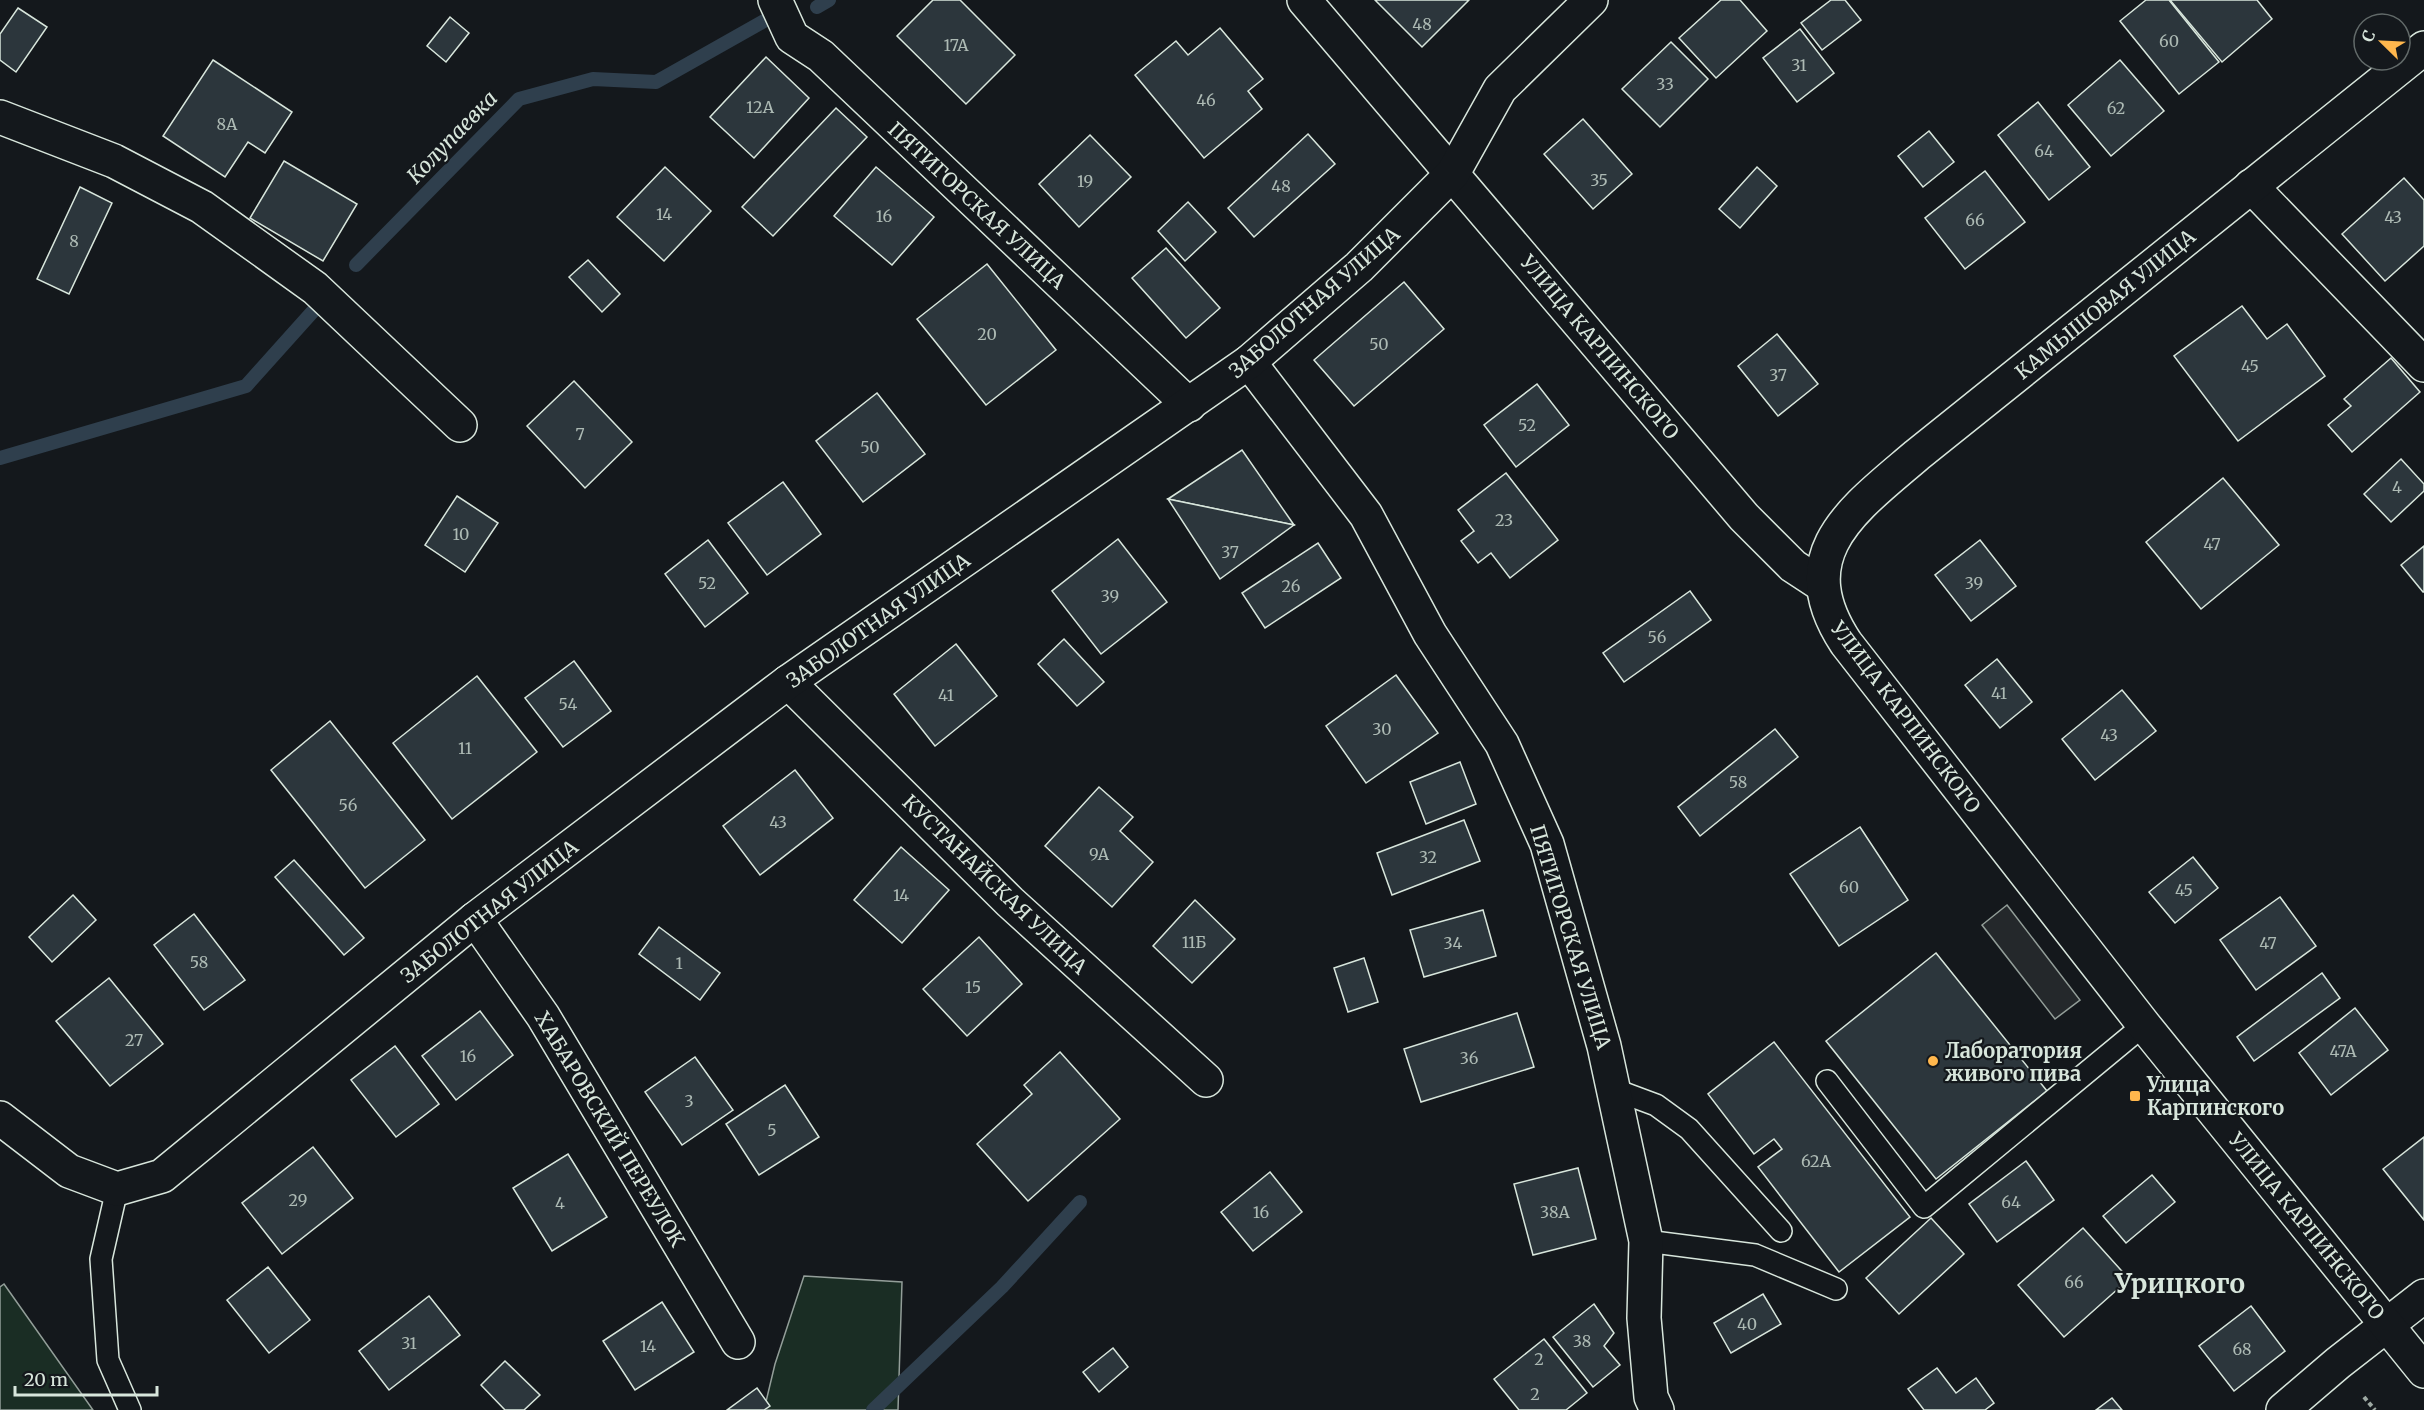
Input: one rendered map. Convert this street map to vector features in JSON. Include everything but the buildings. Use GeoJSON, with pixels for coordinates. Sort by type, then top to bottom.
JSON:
{"type":"FeatureCollection","features":[{"type":"Feature","properties":{"kind":"street","name":"ПЯТИГОРСКАЯ УЛИЦА"},"geometry":{"type":"LineString","coordinates":[[775,0],[792,37],[821,56],[1189,405]]}},
{"type":"Feature","properties":{"kind":"street","name":"УЛИЦА КАРПИНСКОГО"},"geometry":{"type":"LineString","coordinates":[[1304,0],[1744,517],[1793,566],[1822,585],[1832,622],[1846,642],[2144,1025],[2424,1371]]}},
{"type":"Feature","properties":{"kind":"street","name":"ЗАБОЛОТНАЯ УЛИЦА"},"geometry":{"type":"LineString","coordinates":[[117,1189],[162,1176],[475,920],[788,682],[1249,362],[1359,267],[1453,174],[1500,89],[1591,0]]}},
{"type":"Feature","properties":{"kind":"street","name":"КАМЫШОВАЯ УЛИЦА"},"geometry":{"type":"LineString","coordinates":[[1822,585],[1833,541],[1844,522],[1858,506],[1917,455],[2424,48]]}},
{"type":"Feature","properties":{"kind":"street"},"geometry":{"type":"LineString","coordinates":[[0,117],[114,161],[202,207],[315,288],[460,425]]}},
{"type":"Feature","properties":{"kind":"street"},"geometry":{"type":"LineString","coordinates":[[2251,186],[2424,365]]}},
{"type":"Feature","properties":{"kind":"street","name":"ПЯТИГОРСКАЯ УЛИЦА"},"geometry":{"type":"LineString","coordinates":[[1249,362],[1366,515],[1430,634],[1502,744],[1547,844],[1604,1046],[1646,1241],[1644,1318],[1648,1406]]}},
{"type":"Feature","properties":{"kind":"street","name":"КУСТАНАЙСКАЯ УЛИЦА"},"geometry":{"type":"LineString","coordinates":[[788,682],[1010,902],[1206,1080]]}},
{"type":"Feature","properties":{"kind":"street","name":"ХАБАРОВСКИЙ ПЕРЕУЛОК"},"geometry":{"type":"LineString","coordinates":[[475,920],[543,1016],[738,1342]]}},
{"type":"Feature","properties":{"kind":"street"},"geometry":{"type":"LineString","coordinates":[[0,1118],[69,1171],[117,1189]]}},
{"type":"Feature","properties":{"kind":"street"},"geometry":{"type":"LineString","coordinates":[[2283,1410],[2424,1296]]}},
{"type":"Feature","properties":{"kind":"lane"},"geometry":{"type":"LineString","coordinates":[[1827,1081],[1924,1207],[2144,1025]]}},
{"type":"Feature","properties":{"kind":"lane"},"geometry":{"type":"LineString","coordinates":[[1613,1089],[1656,1105],[1689,1130],[1781,1231]]}},
{"type":"Feature","properties":{"kind":"lane"},"geometry":{"type":"LineString","coordinates":[[117,1189],[101,1259],[108,1360],[130,1410]]}},
{"type":"Feature","properties":{"kind":"lane"},"geometry":{"type":"LineString","coordinates":[[1646,1241],[1755,1255],[1836,1289]]}},
{"type":"Feature","properties":{"kind":"green space"},"geometry":{"type":"Polygon","coordinates":[[[804,1276],[902,1282],[898,1410],[764,1410],[775,1364],[804,1276]]]}},
{"type":"Feature","properties":{"kind":"green space"},"geometry":{"type":"Polygon","coordinates":[[[4,1284],[93,1410],[0,1410],[0,1287],[4,1284]]]}},
{"type":"Feature","properties":{"kind":"shaded area"},"geometry":{"type":"Polygon","coordinates":[[[2007,905],[2080,1000],[2055,1019],[1982,925],[2007,905]]]}},
{"type":"Feature","properties":{"kind":"waterway","name":"Колупаевка"},"geometry":{"type":"LineString","coordinates":[[817,7],[829,0]]}},
{"type":"Feature","properties":{"kind":"waterway","name":"Колупаевка"},"geometry":{"type":"LineString","coordinates":[[356,265],[519,99],[593,79],[656,82],[764,21]]}},
{"type":"Feature","properties":{"kind":"waterway","name":"Колупаевка"},"geometry":{"type":"LineString","coordinates":[[0,458],[246,386],[315,309]]}},
{"type":"Feature","properties":{"kind":"waterway"},"geometry":{"type":"LineString","coordinates":[[873,1410],[1002,1287],[1080,1202]]}},
{"type":"Feature","properties":{"kind":"place","name":"Лаборатория живого пива"},"geometry":{"type":"Point","coordinates":[1933,1061]}},
{"type":"Feature","properties":{"kind":"place","name":"Улица Карпинского"},"geometry":{"type":"Point","coordinates":[2135,1096]}},
{"type":"Feature","properties":{"kind":"district","name":"Урицкого"},"geometry":{"type":"Point","coordinates":[2180,1283]}}]}
